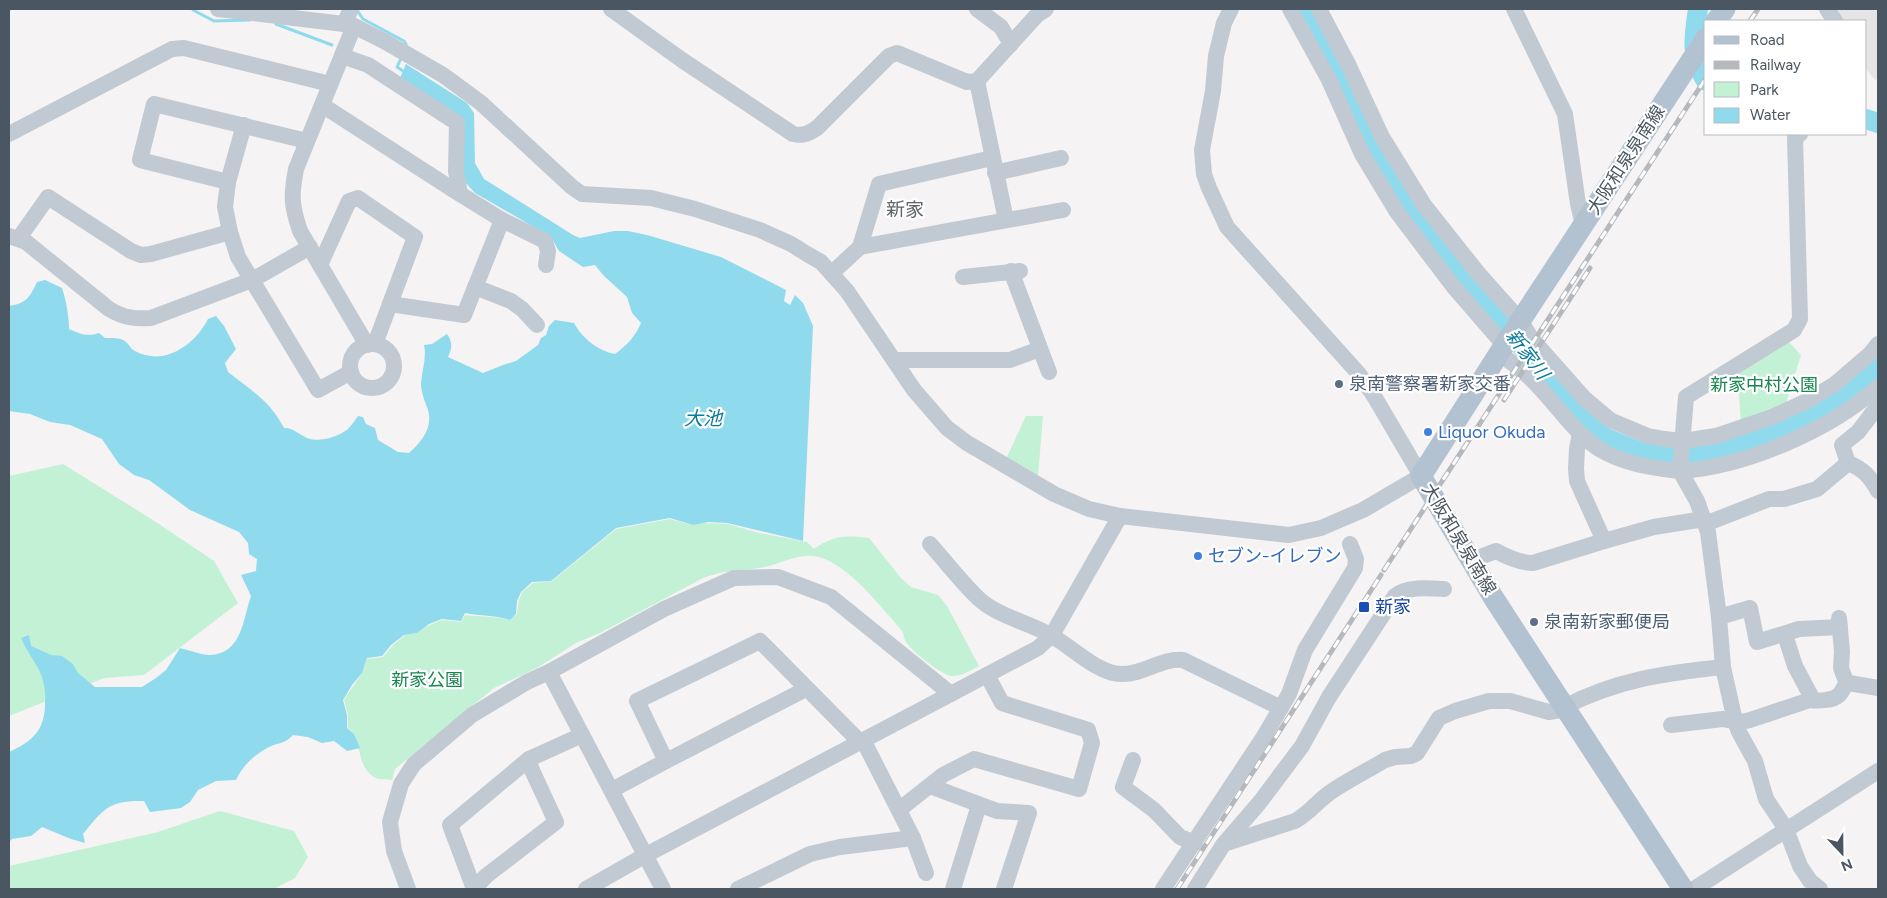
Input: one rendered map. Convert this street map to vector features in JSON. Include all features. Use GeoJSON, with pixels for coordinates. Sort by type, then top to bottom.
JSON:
{"type":"FeatureCollection","features":[{"type":"Feature","properties":{"kind":"main road"},"geometry":{"type":"LineString","coordinates":[[1717,20],[1724,9]]}},
{"type":"Feature","properties":{"kind":"main road","name":"大阪和泉泉南線"},"geometry":{"type":"LineString","coordinates":[[1683,889],[1565,708],[1421,476],[1704,41]]}},
{"type":"Feature","properties":{"kind":"street"},"geometry":{"type":"LineString","coordinates":[[218,9],[349,25],[405,52],[444,75],[481,103],[582,194],[651,198],[727,218],[791,244],[820,262],[847,290],[914,390],[947,428],[967,443],[1054,494],[1089,509],[1120,516],[1290,535],[1321,528],[1363,510],[1421,476],[1359,374],[1227,226],[1209,188],[1204,174],[1202,150],[1213,91],[1216,56],[1227,11]]}},
{"type":"Feature","properties":{"kind":"street"},"geometry":{"type":"LineString","coordinates":[[351,9],[342,56],[296,169],[291,193],[294,214],[300,231],[371,345]]}},
{"type":"Feature","properties":{"kind":"street"},"geometry":{"type":"LineString","coordinates":[[611,9],[682,60],[793,134],[808,134],[817,128],[889,56],[897,53],[968,82],[977,81],[1037,15],[1046,9]]}},
{"type":"Feature","properties":{"kind":"street"},"geometry":{"type":"LineString","coordinates":[[977,9],[1001,27],[1011,44]]}},
{"type":"Feature","properties":{"kind":"street"},"geometry":{"type":"LineString","coordinates":[[1290,9],[1329,80],[1362,154],[1397,212],[1453,286],[1510,337],[1531,338],[1585,399],[1610,420],[1648,436],[1682,442],[1716,436],[1772,416],[1835,384],[1870,354],[1878,344]]}},
{"type":"Feature","properties":{"kind":"street"},"geometry":{"type":"LineString","coordinates":[[1319,9],[1349,66],[1382,137],[1406,178],[1448,236],[1510,337],[1529,377],[1580,433],[1600,449],[1622,460],[1646,468],[1680,470],[1718,466],[1785,444],[1878,398]]}},
{"type":"Feature","properties":{"kind":"street"},"geometry":{"type":"LineString","coordinates":[[1514,9],[1566,114],[1578,204],[1583,225]]}},
{"type":"Feature","properties":{"kind":"street"},"geometry":{"type":"LineString","coordinates":[[1827,9],[1834,20]]}},
{"type":"Feature","properties":{"kind":"street"},"geometry":{"type":"LineString","coordinates":[[9,134],[172,49],[184,48],[330,84]]}},
{"type":"Feature","properties":{"kind":"street"},"geometry":{"type":"LineString","coordinates":[[342,56],[368,65],[457,123],[456,171],[460,194]]}},
{"type":"Feature","properties":{"kind":"street"},"geometry":{"type":"LineString","coordinates":[[977,81],[1006,220]]}},
{"type":"Feature","properties":{"kind":"street"},"geometry":{"type":"LineString","coordinates":[[228,182],[140,160],[154,104],[307,141]]}},
{"type":"Feature","properties":{"kind":"street"},"geometry":{"type":"LineString","coordinates":[[322,104],[502,220],[545,241],[548,251],[546,265]]}},
{"type":"Feature","properties":{"kind":"street"},"geometry":{"type":"LineString","coordinates":[[244,126],[228,182],[225,207],[230,232],[238,256],[318,390],[351,372]]}},
{"type":"Feature","properties":{"kind":"street"},"geometry":{"type":"LineString","coordinates":[[1799,135],[1795,138],[1800,319],[1794,330],[1780,340],[1686,397],[1680,470],[1697,500],[1711,548],[1723,667],[1734,721],[1755,761],[1766,799],[1786,829],[1800,866],[1810,881],[1820,889]]}},
{"type":"Feature","properties":{"kind":"street"},"geometry":{"type":"LineString","coordinates":[[832,273],[860,247],[879,184],[994,165],[1061,158]]}},
{"type":"Feature","properties":{"kind":"street"},"geometry":{"type":"LineString","coordinates":[[230,232],[151,254],[141,255],[48,196],[14,237],[26,242],[109,309],[122,317],[135,319],[151,318],[252,280],[310,247]]}},
{"type":"Feature","properties":{"kind":"street"},"geometry":{"type":"LineString","coordinates":[[320,265],[349,201],[358,198],[415,237],[390,304],[371,345]]}},
{"type":"Feature","properties":{"kind":"street"},"geometry":{"type":"LineString","coordinates":[[860,247],[1064,210]]}},
{"type":"Feature","properties":{"kind":"street"},"geometry":{"type":"LineString","coordinates":[[390,304],[464,315],[502,220]]}},
{"type":"Feature","properties":{"kind":"street"},"geometry":{"type":"LineString","coordinates":[[963,276],[1016,271],[1049,372]]}},
{"type":"Feature","properties":{"kind":"street"},"geometry":{"type":"LineString","coordinates":[[475,287],[510,301],[522,309],[537,325]]}},
{"type":"Feature","properties":{"kind":"street"},"geometry":{"type":"LineString","coordinates":[[371,345],[385,348],[393,359],[394,366],[390,379],[380,387],[366,388],[355,380],[351,372],[351,360],[358,349],[371,345]]}},
{"type":"Feature","properties":{"kind":"street"},"geometry":{"type":"LineString","coordinates":[[894,360],[1010,360],[1040,349]]}},
{"type":"Feature","properties":{"kind":"street"},"geometry":{"type":"LineString","coordinates":[[1878,398],[1858,432],[1842,445],[1848,463],[1862,469],[1872,478],[1878,491]]}},
{"type":"Feature","properties":{"kind":"street"},"geometry":{"type":"LineString","coordinates":[[1580,433],[1576,468],[1578,481],[1604,541]]}},
{"type":"Feature","properties":{"kind":"street"},"geometry":{"type":"LineString","coordinates":[[1472,560],[1496,551],[1507,557],[1526,563],[1533,563],[1654,527],[1704,522],[1769,499],[1784,499],[1817,489],[1848,463]]}},
{"type":"Feature","properties":{"kind":"street"},"geometry":{"type":"LineString","coordinates":[[592,888],[644,856],[1038,648],[1052,635],[1120,516]]}},
{"type":"Feature","properties":{"kind":"street"},"geometry":{"type":"LineString","coordinates":[[930,544],[984,603],[1052,635],[1106,671],[1120,674],[1134,673],[1173,659],[1183,660],[1281,708]]}},
{"type":"Feature","properties":{"kind":"street"},"geometry":{"type":"LineString","coordinates":[[1163,889],[1195,843],[1289,694],[1305,650],[1355,568],[1356,559],[1350,544]]}},
{"type":"Feature","properties":{"kind":"street"},"geometry":{"type":"LineString","coordinates":[[402,887],[390,822],[401,784],[414,764],[472,715],[527,682],[549,672],[664,609],[734,578],[778,577],[831,597],[951,694]]}},
{"type":"Feature","properties":{"kind":"street"},"geometry":{"type":"LineString","coordinates":[[1195,889],[1223,845],[1260,802],[1302,746],[1329,697],[1395,596],[1406,590],[1444,589]]}},
{"type":"Feature","properties":{"kind":"street"},"geometry":{"type":"LineString","coordinates":[[1719,617],[1750,608],[1757,642],[1798,629],[1839,623],[1842,652],[1841,668],[1847,684]]}},
{"type":"Feature","properties":{"kind":"street"},"geometry":{"type":"LineString","coordinates":[[1785,634],[1795,666],[1813,700]]}},
{"type":"Feature","properties":{"kind":"street"},"geometry":{"type":"LineString","coordinates":[[666,761],[637,702],[760,641],[806,689],[862,741],[900,810],[926,873]]}},
{"type":"Feature","properties":{"kind":"street"},"geometry":{"type":"LineString","coordinates":[[1223,845],[1295,821],[1304,816],[1312,806],[1330,792],[1385,760],[1411,756],[1417,753],[1439,718],[1455,711],[1489,701],[1510,701],[1549,712],[1565,708],[1604,688],[1632,680],[1666,673],[1723,667]]}},
{"type":"Feature","properties":{"kind":"street"},"geometry":{"type":"LineString","coordinates":[[549,672],[663,889]]}},
{"type":"Feature","properties":{"kind":"street"},"geometry":{"type":"LineString","coordinates":[[900,810],[943,775],[974,759],[1078,789],[1092,743],[1088,730],[1002,703],[987,675]]}},
{"type":"Feature","properties":{"kind":"street"},"geometry":{"type":"LineString","coordinates":[[1672,725],[1723,719],[1734,721],[1750,720],[1810,700],[1834,698],[1839,695],[1849,682],[1878,688]]}},
{"type":"Feature","properties":{"kind":"street"},"geometry":{"type":"LineString","coordinates":[[612,790],[806,689]]}},
{"type":"Feature","properties":{"kind":"street"},"geometry":{"type":"LineString","coordinates":[[530,759],[531,768],[556,822],[486,876],[474,889],[450,825],[530,759],[582,735]]}},
{"type":"Feature","properties":{"kind":"street"},"geometry":{"type":"LineString","coordinates":[[1133,760],[1123,787],[1154,810],[1180,837],[1195,843]]}},
{"type":"Feature","properties":{"kind":"street"},"geometry":{"type":"LineString","coordinates":[[1694,889],[1878,770]]}},
{"type":"Feature","properties":{"kind":"street"},"geometry":{"type":"LineString","coordinates":[[930,786],[997,811],[1029,813],[1004,889]]}},
{"type":"Feature","properties":{"kind":"street"},"geometry":{"type":"LineString","coordinates":[[953,889],[979,804]]}},
{"type":"Feature","properties":{"kind":"street"},"geometry":{"type":"LineString","coordinates":[[740,889],[810,854],[840,847],[913,838]]}},
{"type":"Feature","properties":{"kind":"shaded area"},"geometry":{"type":"Polygon","coordinates":[[[1834,9],[1878,9],[1878,78],[1875,80],[1867,70],[1867,20],[1840,20],[1834,9]]]}},
{"type":"Feature","properties":{"kind":"green space","name":"新家中村公園"},"geometry":{"type":"Polygon","coordinates":[[[1786,339],[1801,355],[1785,407],[1741,423],[1737,371],[1786,339]]]}},
{"type":"Feature","properties":{"kind":"green space"},"geometry":{"type":"Polygon","coordinates":[[[1026,416],[1043,416],[1038,476],[1006,459],[1026,416]]]}},
{"type":"Feature","properties":{"kind":"green space"},"geometry":{"type":"Polygon","coordinates":[[[63,464],[214,561],[238,603],[144,675],[104,678],[9,716],[9,476],[63,464]]]}},
{"type":"Feature","properties":{"kind":"green space","name":"新家公園"},"geometry":{"type":"Polygon","coordinates":[[[670,519],[692,525],[700,523],[728,524],[759,533],[807,542],[814,549],[827,541],[840,537],[869,538],[901,578],[911,587],[938,595],[947,606],[979,666],[955,676],[940,671],[909,646],[905,641],[902,631],[892,619],[862,586],[844,570],[816,556],[800,557],[759,568],[724,572],[703,578],[600,633],[576,643],[537,668],[494,688],[395,769],[392,780],[378,779],[369,774],[362,761],[353,733],[348,728],[348,714],[344,700],[360,676],[367,659],[383,657],[405,635],[417,633],[425,627],[442,620],[461,622],[465,615],[510,620],[517,614],[522,592],[533,583],[552,581],[616,529],[670,519]]]}},
{"type":"Feature","properties":{"kind":"green space"},"geometry":{"type":"Polygon","coordinates":[[[220,811],[294,831],[308,857],[295,878],[274,889],[9,889],[9,866],[158,832],[220,811]]]}},
{"type":"Feature","properties":{"kind":"water","name":"大池"},"geometry":{"type":"Polygon","coordinates":[[[406,64],[467,103],[474,113],[475,163],[484,179],[573,235],[580,238],[614,231],[628,231],[647,235],[721,257],[786,290],[784,301],[790,305],[795,295],[803,303],[813,326],[803,541],[727,523],[708,522],[693,525],[670,518],[616,528],[551,581],[532,582],[521,592],[517,601],[516,614],[510,620],[465,613],[461,621],[442,619],[429,624],[417,633],[404,635],[391,645],[382,656],[367,658],[362,673],[343,700],[347,715],[347,728],[354,734],[360,748],[347,751],[334,741],[322,743],[308,737],[293,735],[284,742],[258,753],[246,765],[236,780],[216,781],[198,790],[190,802],[181,808],[150,812],[144,801],[123,802],[109,807],[97,818],[83,834],[85,843],[42,827],[31,836],[12,839],[9,842],[9,752],[25,744],[36,734],[43,720],[45,703],[44,683],[21,638],[29,635],[31,646],[51,655],[62,656],[73,664],[78,673],[95,687],[142,687],[166,670],[180,648],[210,655],[229,649],[240,634],[251,596],[241,575],[256,571],[257,559],[249,554],[248,543],[239,532],[190,510],[149,480],[134,475],[119,464],[102,439],[70,425],[50,422],[30,414],[9,411],[9,306],[23,302],[32,292],[37,282],[45,280],[62,288],[67,308],[69,329],[84,334],[99,333],[105,338],[120,339],[125,341],[134,350],[146,355],[167,355],[178,351],[195,337],[208,319],[216,316],[224,326],[236,349],[225,363],[228,372],[273,410],[284,428],[291,429],[310,439],[325,439],[345,432],[358,416],[363,417],[366,424],[375,428],[378,440],[398,452],[409,453],[422,439],[429,423],[428,410],[421,387],[425,359],[424,345],[432,344],[447,334],[451,346],[448,357],[483,373],[516,361],[538,345],[541,338],[546,335],[549,326],[555,320],[574,323],[581,334],[591,343],[615,354],[630,340],[639,328],[641,323],[632,313],[627,297],[595,265],[583,267],[559,251],[551,237],[475,193],[464,181],[461,123],[400,78],[406,64]]]}},
{"type":"Feature","properties":{"kind":"waterway","name":"新家川"},"geometry":{"type":"LineString","coordinates":[[1304,9],[1331,60],[1368,148],[1403,201],[1449,261],[1498,314],[1543,376],[1577,413],[1606,438],[1638,451],[1673,456],[1700,456],[1794,424],[1829,405],[1874,370],[1878,364]]}},
{"type":"Feature","properties":{"kind":"waterway"},"geometry":{"type":"LineString","coordinates":[[1698,9],[1694,46],[1697,63],[1704,77]]}},
{"type":"Feature","properties":{"kind":"waterway"},"geometry":{"type":"LineString","coordinates":[[193,10],[214,21],[250,20]]}},
{"type":"Feature","properties":{"kind":"waterway"},"geometry":{"type":"LineString","coordinates":[[357,10],[363,19],[404,41],[406,49]]}},
{"type":"Feature","properties":{"kind":"waterway"},"geometry":{"type":"LineString","coordinates":[[276,24],[332,45]]}},
{"type":"Feature","properties":{"kind":"waterway"},"geometry":{"type":"LineString","coordinates":[[402,56],[397,67],[403,71]]}},
{"type":"Feature","properties":{"kind":"waterway"},"geometry":{"type":"LineString","coordinates":[[1867,119],[1878,123]]}},
{"type":"Feature","properties":{"kind":"railway"},"geometry":{"type":"LineString","coordinates":[[1751,20],[1758,9]]}},
{"type":"Feature","properties":{"kind":"railway"},"geometry":{"type":"LineString","coordinates":[[1384,570],[1704,81]]}},
{"type":"Feature","properties":{"kind":"railway"},"geometry":{"type":"LineString","coordinates":[[1504,400],[1590,268]]}},
{"type":"Feature","properties":{"kind":"railway"},"geometry":{"type":"LineString","coordinates":[[1177,889],[1381,575]]}},
{"type":"Feature","properties":{"kind":"place","name":"泉南警察署新家交番"},"geometry":{"type":"Point","coordinates":[1339,384]}},
{"type":"Feature","properties":{"kind":"place","name":"Liquor Okuda"},"geometry":{"type":"Point","coordinates":[1428,432]}},
{"type":"Feature","properties":{"kind":"place","name":"セブン-イレブン"},"geometry":{"type":"Point","coordinates":[1198,556]}},
{"type":"Feature","properties":{"kind":"place","name":"新家"},"geometry":{"type":"Point","coordinates":[1364,607]}},
{"type":"Feature","properties":{"kind":"place","name":"泉南新家郵便局"},"geometry":{"type":"Point","coordinates":[1534,622]}},
{"type":"Feature","properties":{"kind":"district","name":"新家"},"geometry":{"type":"Point","coordinates":[905,209]}}]}
